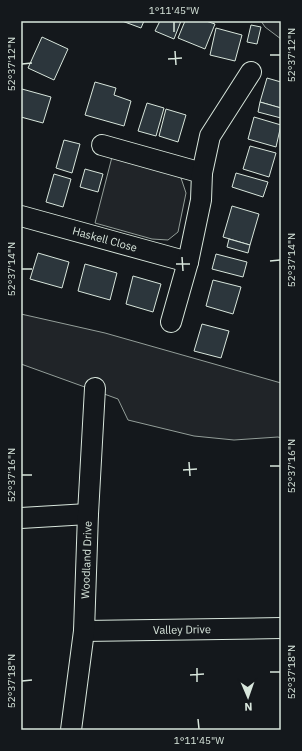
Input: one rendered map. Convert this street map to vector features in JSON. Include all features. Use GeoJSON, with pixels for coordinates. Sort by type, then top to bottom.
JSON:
{"type":"FeatureCollection","features":[{"type":"Feature","properties":{"kind":"street"},"geometry":{"type":"LineString","coordinates":[[171,322],[188,262],[201,200],[202,173],[210,136],[251,72]]}},
{"type":"Feature","properties":{"kind":"street"},"geometry":{"type":"LineString","coordinates":[[102,145],[202,173]]}},
{"type":"Feature","properties":{"kind":"street","name":"Haskell Close"},"geometry":{"type":"LineString","coordinates":[[21,216],[188,262]]}},
{"type":"Feature","properties":{"kind":"street","name":"Woodland Drive"},"geometry":{"type":"LineString","coordinates":[[71,730],[84,631],[88,514],[95,388]]}},
{"type":"Feature","properties":{"kind":"street"},"geometry":{"type":"LineString","coordinates":[[21,518],[88,514]]}},
{"type":"Feature","properties":{"kind":"street","name":"Valley Drive"},"geometry":{"type":"LineString","coordinates":[[84,631],[281,628]]}},
{"type":"Feature","properties":{"kind":"shaded area"},"geometry":{"type":"Polygon","coordinates":[[[261,21],[281,21],[281,39],[265,27],[261,21]]]}},
{"type":"Feature","properties":{"kind":"shaded area"},"geometry":{"type":"Polygon","coordinates":[[[112,157],[161,169],[181,178],[186,193],[178,232],[168,240],[152,239],[95,223],[112,157]]]}},
{"type":"Feature","properties":{"kind":"shaded area"},"geometry":{"type":"Polygon","coordinates":[[[21,314],[105,333],[281,383],[281,438],[234,440],[194,436],[128,420],[118,399],[21,364],[21,314]]]}},
{"type":"Feature","properties":{"kind":"building"},"geometry":{"type":"Polygon","coordinates":[[[122,21],[144,21],[141,28],[122,21]]]}},
{"type":"Feature","properties":{"kind":"building"},"geometry":{"type":"Polygon","coordinates":[[[160,21],[181,21],[174,39],[155,31],[160,21]]]}},
{"type":"Feature","properties":{"kind":"building"},"geometry":{"type":"Polygon","coordinates":[[[185,21],[206,21],[215,24],[205,49],[178,38],[185,21]]]}},
{"type":"Feature","properties":{"kind":"building"},"geometry":{"type":"Polygon","coordinates":[[[251,25],[261,27],[257,44],[247,42],[251,25]]]}},
{"type":"Feature","properties":{"kind":"building"},"geometry":{"type":"Polygon","coordinates":[[[216,28],[242,35],[235,61],[210,55],[216,28]]]}},
{"type":"Feature","properties":{"kind":"building"},"geometry":{"type":"Polygon","coordinates":[[[42,37],[68,49],[54,80],[28,68],[42,37]]]}},
{"type":"Feature","properties":{"kind":"building"},"geometry":{"type":"Polygon","coordinates":[[[267,78],[281,82],[281,108],[260,102],[267,78]]]}},
{"type":"Feature","properties":{"kind":"building"},"geometry":{"type":"Polygon","coordinates":[[[95,82],[116,88],[114,95],[131,101],[124,126],[85,115],[95,82]]]}},
{"type":"Feature","properties":{"kind":"building"},"geometry":{"type":"Polygon","coordinates":[[[22,89],[51,97],[43,123],[21,117],[22,89]]]}},
{"type":"Feature","properties":{"kind":"building"},"geometry":{"type":"Polygon","coordinates":[[[260,102],[281,108],[281,118],[258,112],[260,102]]]}},
{"type":"Feature","properties":{"kind":"building"},"geometry":{"type":"Polygon","coordinates":[[[147,103],[164,108],[156,136],[138,131],[147,103]]]}},
{"type":"Feature","properties":{"kind":"building"},"geometry":{"type":"Polygon","coordinates":[[[166,109],[186,115],[178,142],[159,136],[166,109]]]}},
{"type":"Feature","properties":{"kind":"building"},"geometry":{"type":"Polygon","coordinates":[[[254,117],[281,125],[276,147],[248,139],[254,117]]]}},
{"type":"Feature","properties":{"kind":"building"},"geometry":{"type":"Polygon","coordinates":[[[64,140],[80,144],[72,173],[56,168],[64,140]]]}},
{"type":"Feature","properties":{"kind":"building"},"geometry":{"type":"Polygon","coordinates":[[[250,146],[276,153],[269,177],[243,169],[250,146]]]}},
{"type":"Feature","properties":{"kind":"building"},"geometry":{"type":"Polygon","coordinates":[[[85,169],[103,174],[98,192],[80,187],[85,169]]]}},
{"type":"Feature","properties":{"kind":"building"},"geometry":{"type":"Polygon","coordinates":[[[236,173],[268,182],[263,197],[232,187],[236,173]]]}},
{"type":"Feature","properties":{"kind":"building"},"geometry":{"type":"Polygon","coordinates":[[[54,174],[71,179],[63,207],[46,202],[54,174]]]}},
{"type":"Feature","properties":{"kind":"building"},"geometry":{"type":"Polygon","coordinates":[[[232,206],[259,214],[250,245],[223,237],[232,206]]]}},
{"type":"Feature","properties":{"kind":"building"},"geometry":{"type":"Polygon","coordinates":[[[229,239],[250,245],[248,253],[227,247],[229,239]]]}},
{"type":"Feature","properties":{"kind":"building"},"geometry":{"type":"Polygon","coordinates":[[[38,253],[69,262],[62,288],[30,279],[38,253]]]}},
{"type":"Feature","properties":{"kind":"building"},"geometry":{"type":"Polygon","coordinates":[[[216,254],[247,262],[243,277],[212,269],[216,254]]]}},
{"type":"Feature","properties":{"kind":"building"},"geometry":{"type":"Polygon","coordinates":[[[85,264],[117,273],[110,300],[78,291],[85,264]]]}},
{"type":"Feature","properties":{"kind":"building"},"geometry":{"type":"Polygon","coordinates":[[[133,276],[161,284],[153,312],[126,304],[133,276]]]}},
{"type":"Feature","properties":{"kind":"building"},"geometry":{"type":"Polygon","coordinates":[[[213,280],[241,287],[233,314],[206,306],[213,280]]]}},
{"type":"Feature","properties":{"kind":"building"},"geometry":{"type":"Polygon","coordinates":[[[202,324],[229,331],[221,358],[194,351],[202,324]]]}}]}
